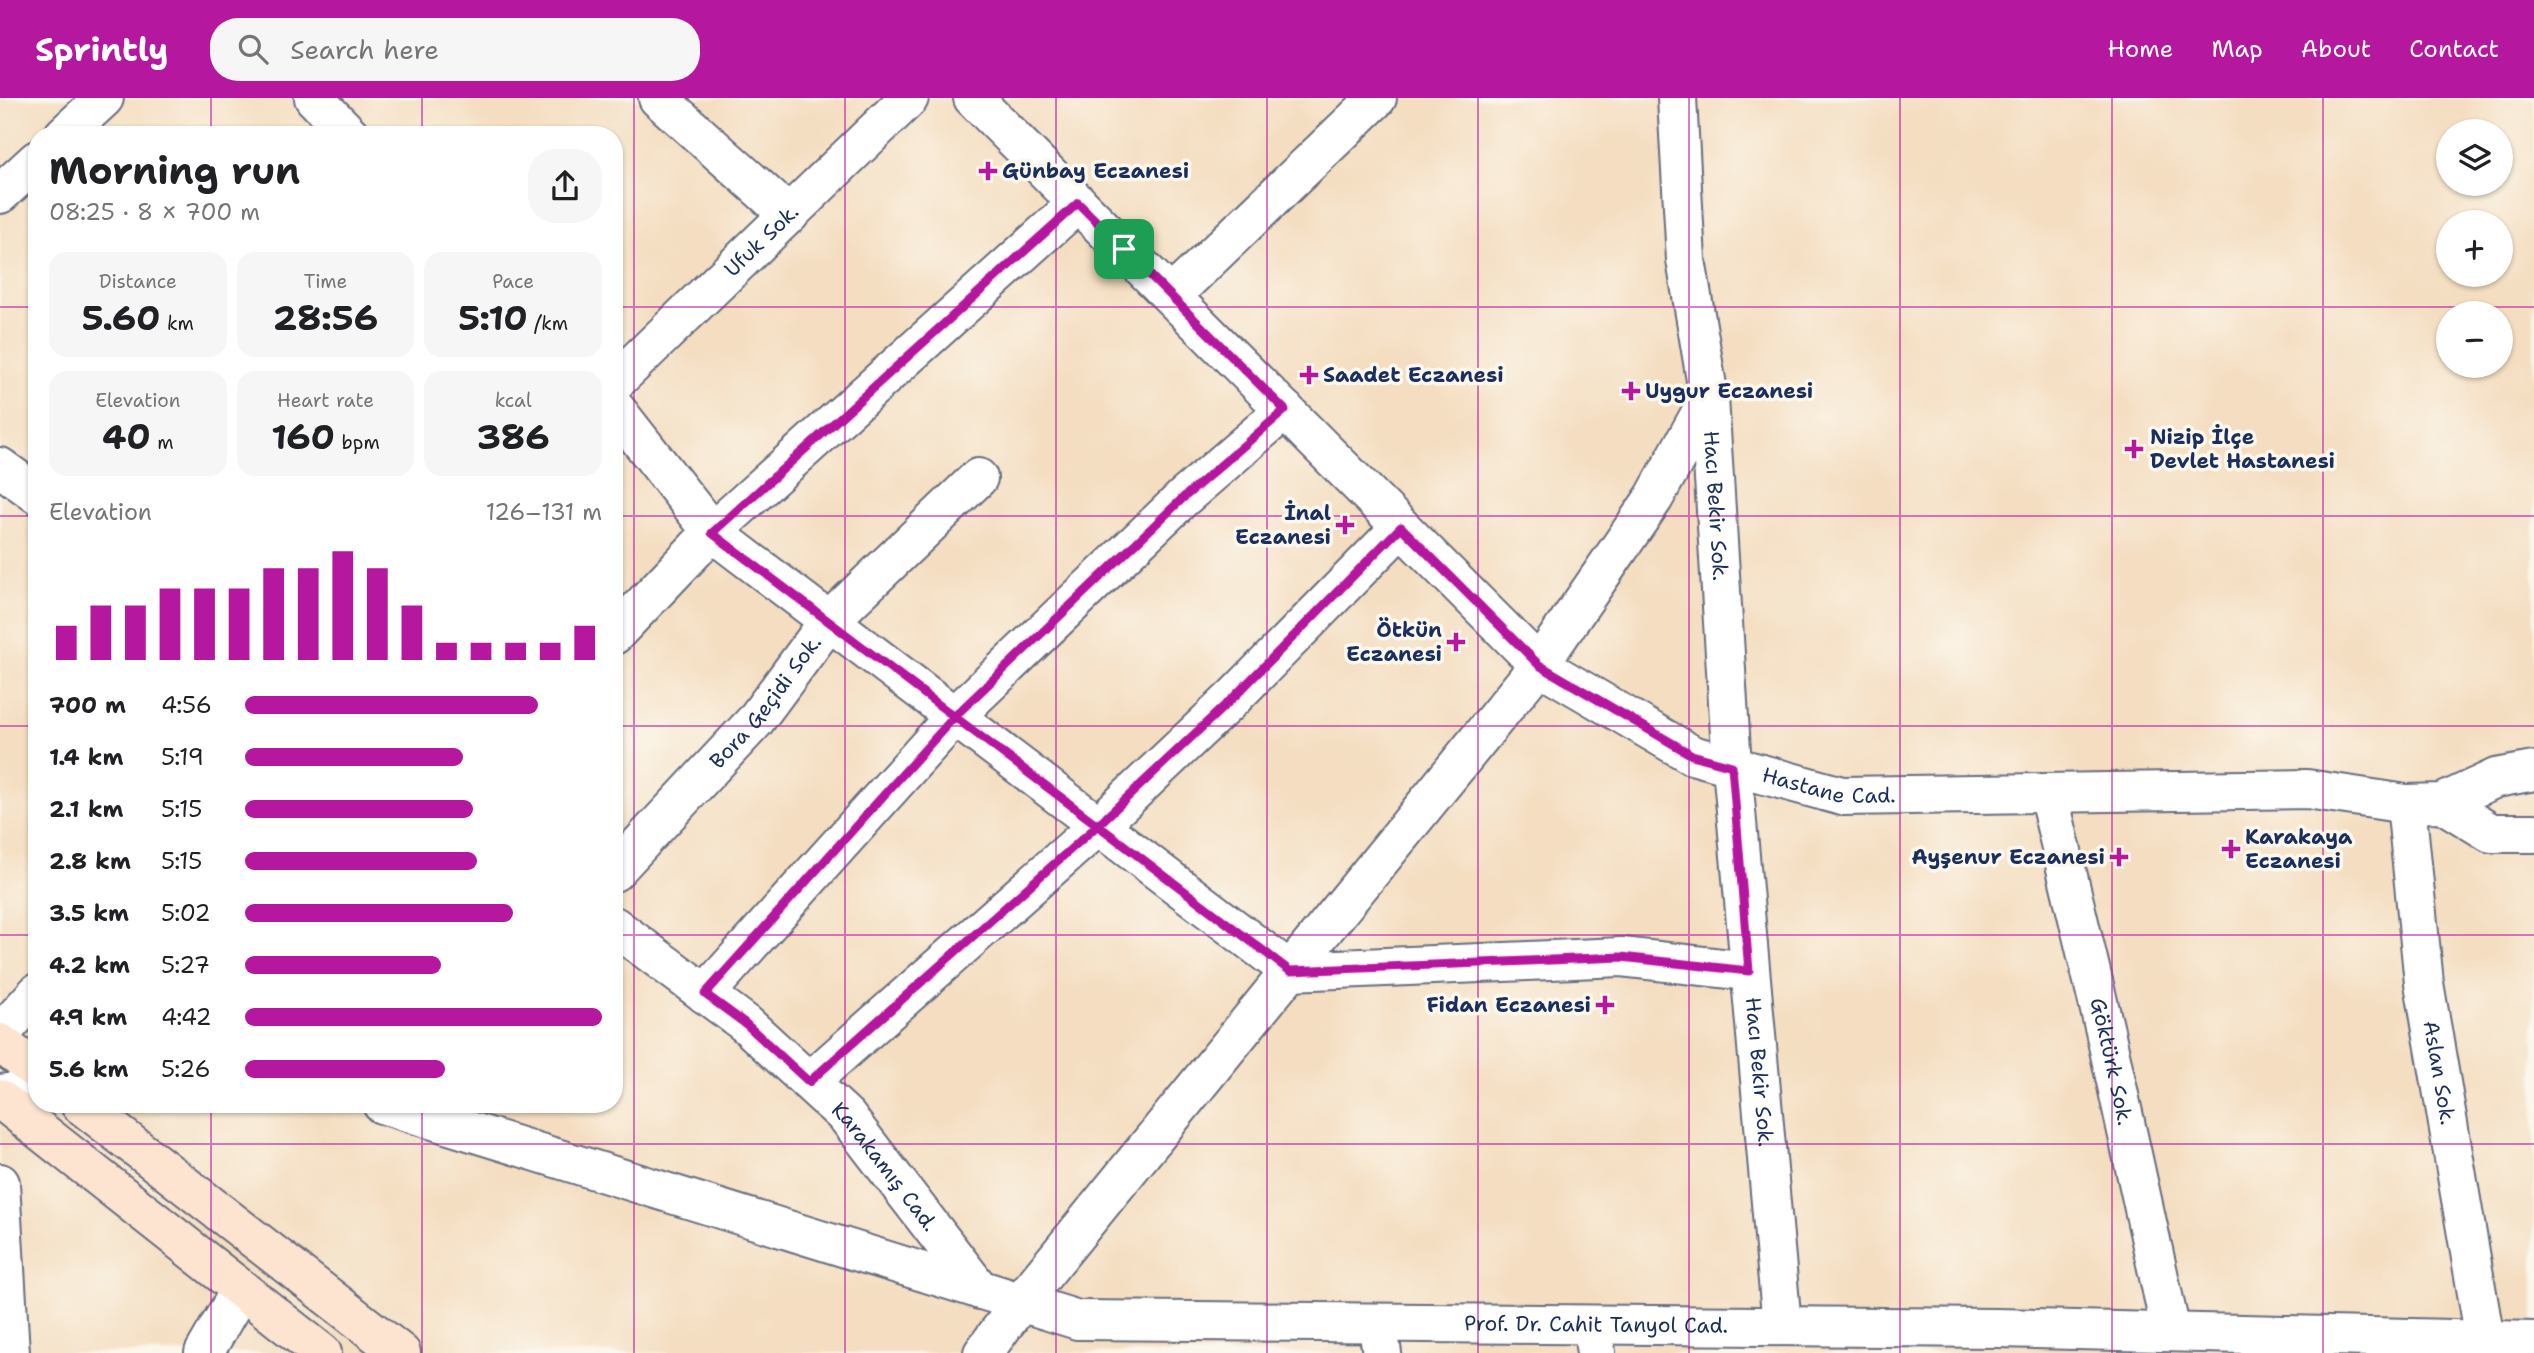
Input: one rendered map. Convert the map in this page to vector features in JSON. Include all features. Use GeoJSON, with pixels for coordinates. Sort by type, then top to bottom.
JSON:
{"type":"FeatureCollection","features":[{"type":"Feature","properties":{"kind":"main road"},"geometry":{"type":"LineString","coordinates":[[0,1043],[28,1064]]}},
{"type":"Feature","properties":{"kind":"main road"},"geometry":{"type":"LineString","coordinates":[[0,1096],[322,1353]]}},
{"type":"Feature","properties":{"kind":"main road"},"geometry":{"type":"LineString","coordinates":[[92,1113],[401,1353]]}},
{"type":"Feature","properties":{"kind":"street"},"geometry":{"type":"LineString","coordinates":[[74,126],[104,98]]}},
{"type":"Feature","properties":{"kind":"street"},"geometry":{"type":"LineString","coordinates":[[314,98],[341,126]]}},
{"type":"Feature","properties":{"kind":"street"},"geometry":{"type":"LineString","coordinates":[[659,98],[789,215]]}},
{"type":"Feature","properties":{"kind":"street","name":"Ufuk Sok."},"geometry":{"type":"LineString","coordinates":[[623,374],[909,98]]}},
{"type":"Feature","properties":{"kind":"street","name":"Hastane Cad."},"geometry":{"type":"LineString","coordinates":[[974,98],[1539,665],[1692,755],[1842,796],[2307,789],[2424,803]]}},
{"type":"Feature","properties":{"kind":"street"},"geometry":{"type":"LineString","coordinates":[[1171,296],[1377,98]]}},
{"type":"Feature","properties":{"kind":"street","name":"Hacı Bekir Sok."},"geometry":{"type":"LineString","coordinates":[[1676,98],[1686,260],[1709,398],[1732,766],[1783,1326]]}},
{"type":"Feature","properties":{"kind":"street"},"geometry":{"type":"LineString","coordinates":[[0,194],[28,168]]}},
{"type":"Feature","properties":{"kind":"street"},"geometry":{"type":"LineString","coordinates":[[623,626],[712,533],[1078,203]]}},
{"type":"Feature","properties":{"kind":"street"},"geometry":{"type":"LineString","coordinates":[[983,1353],[1539,665],[1654,498],[1709,398]]}},
{"type":"Feature","properties":{"kind":"street"},"geometry":{"type":"LineString","coordinates":[[705,994],[955,716],[1183,498],[1285,410]]}},
{"type":"Feature","properties":{"kind":"street"},"geometry":{"type":"LineString","coordinates":[[623,419],[712,533],[1290,971],[1621,957],[1749,971]]}},
{"type":"Feature","properties":{"kind":"street","name":"Bora Geçidi Sok."},"geometry":{"type":"LineString","coordinates":[[623,862],[755,720],[829,621],[978,478]]}},
{"type":"Feature","properties":{"kind":"street"},"geometry":{"type":"LineString","coordinates":[[809,1082],[1098,825],[1235,696],[1401,527]]}},
{"type":"Feature","properties":{"kind":"street"},"geometry":{"type":"LineString","coordinates":[[2424,803],[2496,778],[2534,771]]}},
{"type":"Feature","properties":{"kind":"street","name":"Göktürk Sok."},"geometry":{"type":"LineString","coordinates":[[2048,793],[2105,1031],[2171,1332]]}},
{"type":"Feature","properties":{"kind":"street"},"geometry":{"type":"LineString","coordinates":[[2424,803],[2491,833],[2534,833]]}},
{"type":"Feature","properties":{"kind":"street","name":"Aslan Sok."},"geometry":{"type":"LineString","coordinates":[[2424,803],[2424,983],[2485,1340]]}},
{"type":"Feature","properties":{"kind":"street","name":"Karakamış Cad."},"geometry":{"type":"LineString","coordinates":[[623,933],[746,1024],[847,1117],[980,1290]]}},
{"type":"Feature","properties":{"kind":"street"},"geometry":{"type":"LineString","coordinates":[[0,1034],[28,1003]]}},
{"type":"Feature","properties":{"kind":"street"},"geometry":{"type":"LineString","coordinates":[[0,1096],[28,1091]]}},
{"type":"Feature","properties":{"kind":"street","name":"Prof. Dr. Cahit Tanyol Cad."},"geometry":{"type":"LineString","coordinates":[[411,1113],[1077,1320],[1380,1338],[1594,1339],[1783,1326],[1934,1341],[2026,1341],[2171,1332],[2534,1341]]}},
{"type":"Feature","properties":{"kind":"street"},"geometry":{"type":"LineString","coordinates":[[0,1184],[10,1353]]}},
{"type":"Feature","properties":{"kind":"street"},"geometry":{"type":"LineString","coordinates":[[204,1353],[241,1289]]}},
{"type":"Feature","properties":{"kind":"place","name":"Günbay Eczanesi"},"geometry":{"type":"Point","coordinates":[988,171]}},
{"type":"Feature","properties":{"kind":"place","name":"Saadet Eczanesi"},"geometry":{"type":"Point","coordinates":[1309,375]}},
{"type":"Feature","properties":{"kind":"place","name":"Uygur Eczanesi"},"geometry":{"type":"Point","coordinates":[1631,391]}},
{"type":"Feature","properties":{"kind":"place","name":"Nizip İlçe Devlet Hastanesi"},"geometry":{"type":"Point","coordinates":[2134,449]}},
{"type":"Feature","properties":{"kind":"place","name":"İnal Eczanesi"},"geometry":{"type":"Point","coordinates":[1345,525]}},
{"type":"Feature","properties":{"kind":"place","name":"Ötkün Eczanesi"},"geometry":{"type":"Point","coordinates":[1456,642]}},
{"type":"Feature","properties":{"kind":"place","name":"Karakaya Eczanesi"},"geometry":{"type":"Point","coordinates":[2231,849]}},
{"type":"Feature","properties":{"kind":"place","name":"Ayşenur Eczanesi"},"geometry":{"type":"Point","coordinates":[2119,857]}},
{"type":"Feature","properties":{"kind":"place","name":"Fidan Eczanesi"},"geometry":{"type":"Point","coordinates":[1605,1005]}},
{"type":"Feature","properties":{"kind":"route"},"geometry":{"type":"LineString","coordinates":[[1124,249],[1078,203],[712,533],[955,716],[1098,825],[1290,971],[1621,957],[1749,971],[1732,766],[1692,755],[1539,665],[1401,527],[1235,696],[1098,825],[809,1082],[746,1024],[705,994],[955,716],[1183,498],[1285,410],[1124,249]]}}]}
